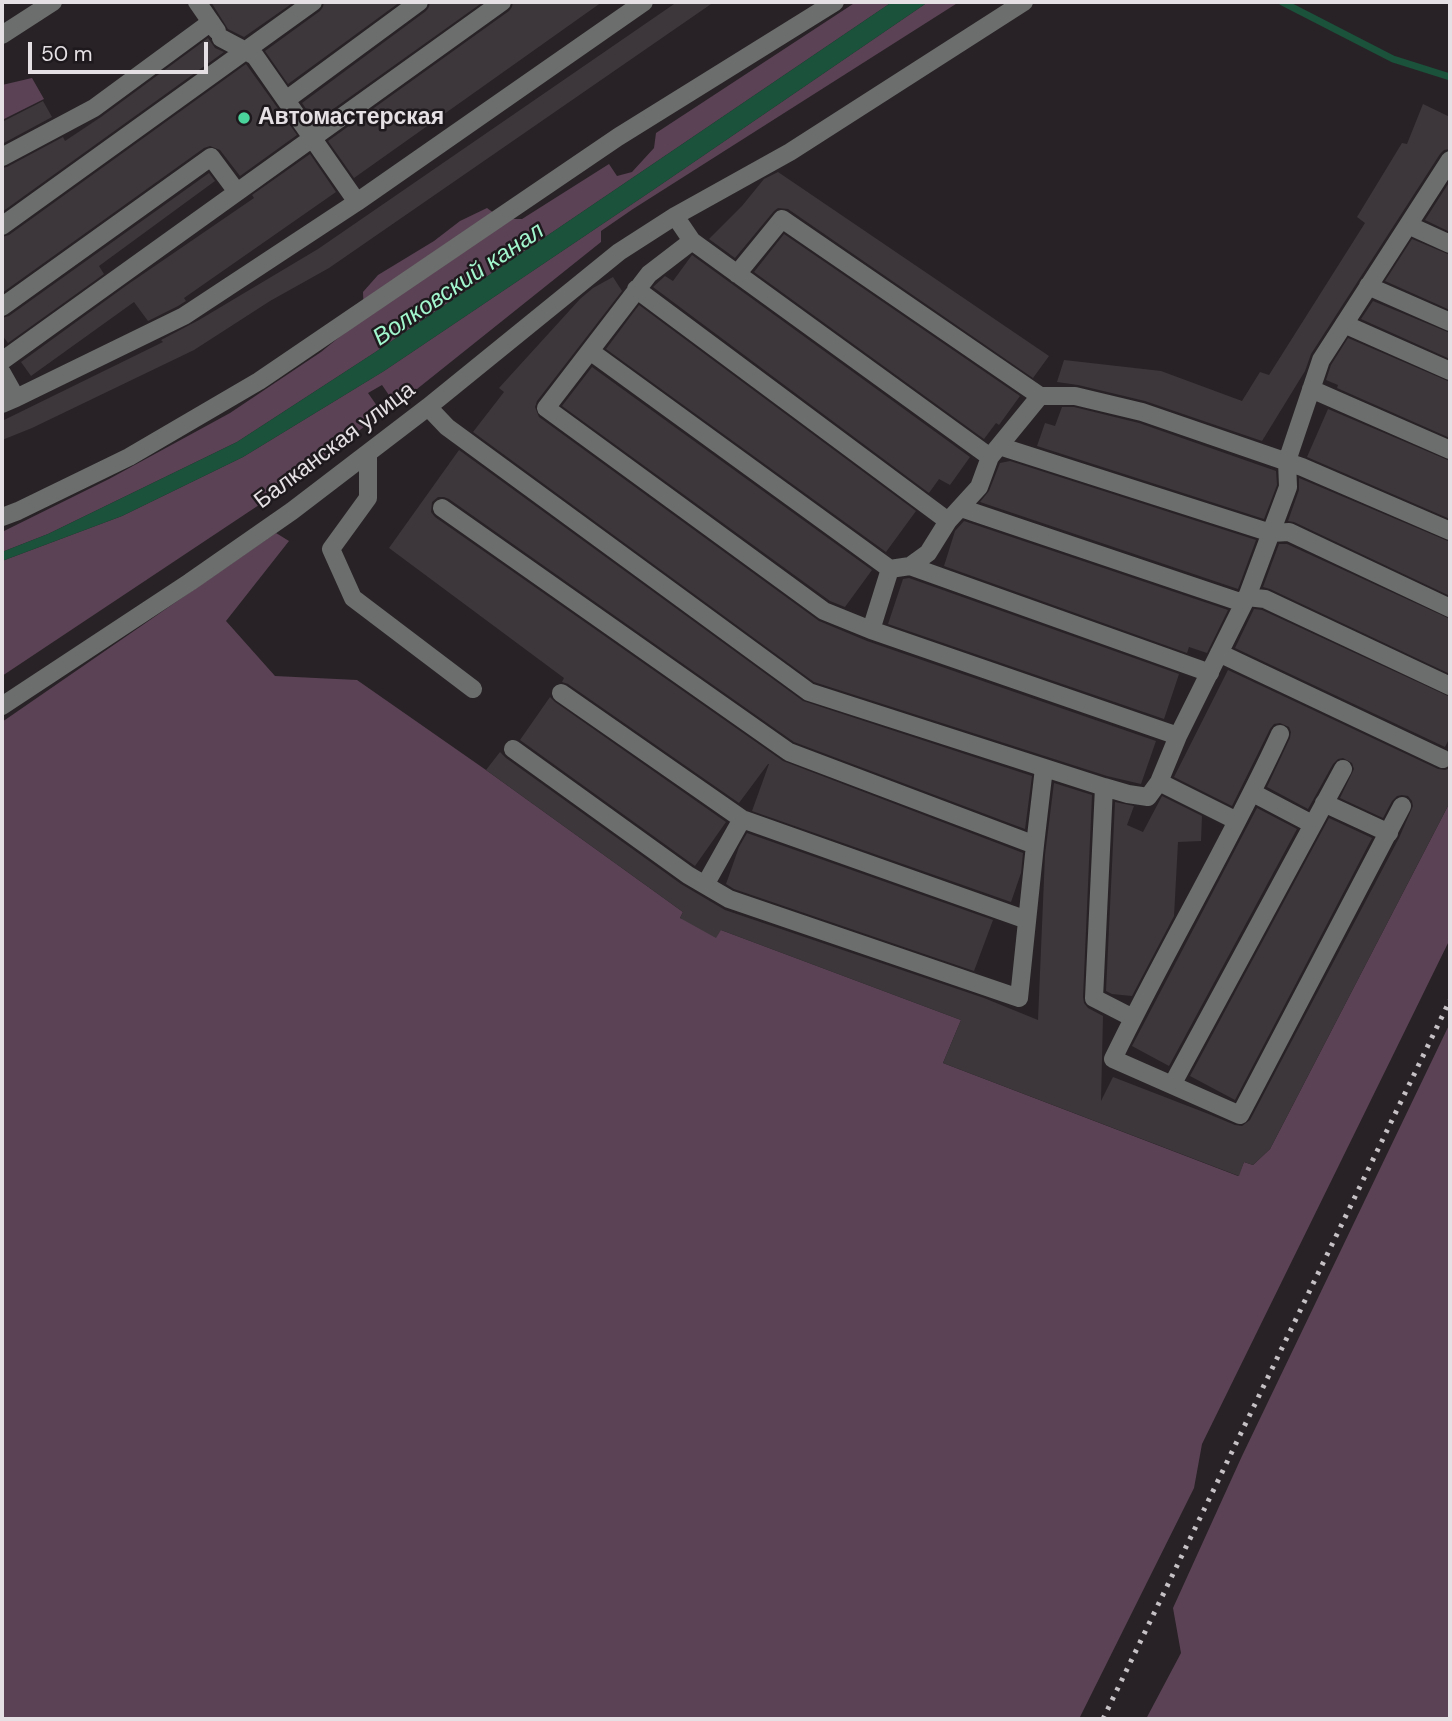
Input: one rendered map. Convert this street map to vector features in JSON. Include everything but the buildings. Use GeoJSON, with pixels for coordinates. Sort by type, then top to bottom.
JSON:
{"type":"FeatureCollection","features":[{"type":"Feature","properties":{"kind":"street"},"geometry":{"type":"LineString","coordinates":[[2,35],[54,2]]}},
{"type":"Feature","properties":{"kind":"street"},"geometry":{"type":"LineString","coordinates":[[197,2],[221,38],[240,54],[255,56],[357,202]]}},
{"type":"Feature","properties":{"kind":"street"},"geometry":{"type":"LineString","coordinates":[[2,226],[313,2]]}},
{"type":"Feature","properties":{"kind":"street"},"geometry":{"type":"LineString","coordinates":[[286,100],[419,2]]}},
{"type":"Feature","properties":{"kind":"street"},"geometry":{"type":"LineString","coordinates":[[2,361],[502,2]]}},
{"type":"Feature","properties":{"kind":"street"},"geometry":{"type":"LineString","coordinates":[[2,373],[9,401],[184,316],[357,202],[644,2]]}},
{"type":"Feature","properties":{"kind":"street"},"geometry":{"type":"LineString","coordinates":[[2,517],[129,457],[260,380],[618,137],[835,2]]}},
{"type":"Feature","properties":{"kind":"street","name":"Балканская улица"},"geometry":{"type":"LineString","coordinates":[[2,706],[292,512],[428,407],[620,252],[681,213],[790,152],[1024,2]]}},
{"type":"Feature","properties":{"kind":"street"},"geometry":{"type":"LineString","coordinates":[[2,157],[94,108],[211,22]]}},
{"type":"Feature","properties":{"kind":"street"},"geometry":{"type":"LineString","coordinates":[[2,307],[211,157],[237,192]]}},
{"type":"Feature","properties":{"kind":"street"},"geometry":{"type":"LineString","coordinates":[[428,407],[447,427],[809,692],[1104,787],[1148,797],[1159,782],[1178,736],[1247,597],[1288,486],[1287,461],[1321,360],[1450,160]]}},
{"type":"Feature","properties":{"kind":"street"},"geometry":{"type":"LineString","coordinates":[[681,213],[692,241],[994,451],[1271,533],[1289,531],[1450,608]]}},
{"type":"Feature","properties":{"kind":"street"},"geometry":{"type":"LineString","coordinates":[[737,274],[782,219],[1040,396],[1075,396],[1142,412],[1287,461],[1450,531]]}},
{"type":"Feature","properties":{"kind":"street"},"geometry":{"type":"LineString","coordinates":[[1408,225],[1450,244]]}},
{"type":"Feature","properties":{"kind":"street"},"geometry":{"type":"LineString","coordinates":[[692,241],[649,274],[546,408],[824,611],[871,630],[1178,736]]}},
{"type":"Feature","properties":{"kind":"street"},"geometry":{"type":"LineString","coordinates":[[1368,286],[1450,322]]}},
{"type":"Feature","properties":{"kind":"street"},"geometry":{"type":"LineString","coordinates":[[636,289],[955,514],[1240,603],[1247,597],[1265,599],[1450,686]]}},
{"type":"Feature","properties":{"kind":"street"},"geometry":{"type":"LineString","coordinates":[[1344,324],[1450,371]]}},
{"type":"Feature","properties":{"kind":"street"},"geometry":{"type":"LineString","coordinates":[[590,351],[890,569],[910,566],[1210,673]]}},
{"type":"Feature","properties":{"kind":"street"},"geometry":{"type":"LineString","coordinates":[[1311,389],[1450,450]]}},
{"type":"Feature","properties":{"kind":"street"},"geometry":{"type":"LineString","coordinates":[[910,566],[928,552],[955,514],[979,488],[994,451],[1040,396]]}},
{"type":"Feature","properties":{"kind":"street"},"geometry":{"type":"LineString","coordinates":[[368,453],[368,498],[331,549],[353,598],[473,689]]}},
{"type":"Feature","properties":{"kind":"street"},"geometry":{"type":"LineString","coordinates":[[442,508],[789,752],[1035,845]]}},
{"type":"Feature","properties":{"kind":"street"},"geometry":{"type":"LineString","coordinates":[[871,630],[890,569]]}},
{"type":"Feature","properties":{"kind":"street"},"geometry":{"type":"LineString","coordinates":[[1219,653],[1443,759]]}},
{"type":"Feature","properties":{"kind":"street"},"geometry":{"type":"LineString","coordinates":[[561,693],[742,819],[1027,920]]}},
{"type":"Feature","properties":{"kind":"street"},"geometry":{"type":"LineString","coordinates":[[1280,734],[1253,793],[1113,1059],[1240,1115],[1402,806]]}},
{"type":"Feature","properties":{"kind":"street"},"geometry":{"type":"LineString","coordinates":[[513,749],[688,875],[729,899],[1018,998],[1044,768]]}},
{"type":"Feature","properties":{"kind":"street"},"geometry":{"type":"LineString","coordinates":[[1172,1085],[1343,769]]}},
{"type":"Feature","properties":{"kind":"street"},"geometry":{"type":"LineString","coordinates":[[1159,782],[1237,821]]}},
{"type":"Feature","properties":{"kind":"street"},"geometry":{"type":"LineString","coordinates":[[1104,787],[1094,999],[1133,1018]]}},
{"type":"Feature","properties":{"kind":"street"},"geometry":{"type":"LineString","coordinates":[[1253,793],[1312,824]]}},
{"type":"Feature","properties":{"kind":"street"},"geometry":{"type":"LineString","coordinates":[[1324,803],[1389,833]]}},
{"type":"Feature","properties":{"kind":"street"},"geometry":{"type":"LineString","coordinates":[[705,885],[742,819]]}},
{"type":"Feature","properties":{"kind":"shaded area"},"geometry":{"type":"Polygon","coordinates":[[[856,2],[892,2],[374,353],[237,442],[48,534],[2,552],[2,532],[109,479],[230,413],[321,352],[364,317],[363,292],[378,275],[434,241],[460,221],[487,208],[502,219],[522,219],[609,164],[617,176],[632,172],[654,148],[656,133],[856,2]]]}},
{"type":"Feature","properties":{"kind":"shaded area"},"geometry":{"type":"Polygon","coordinates":[[[892,2],[928,2],[384,371],[243,457],[122,516],[2,561],[2,552],[48,534],[237,442],[374,353],[892,2]]]}},
{"type":"Feature","properties":{"kind":"shaded area"},"geometry":{"type":"Polygon","coordinates":[[[928,2],[959,2],[601,231],[601,242],[407,397],[402,396],[393,401],[382,385],[368,393],[382,413],[286,487],[2,676],[2,561],[122,516],[243,457],[384,371],[928,2]]]}},
{"type":"Feature","properties":{"kind":"shaded area"},"geometry":{"type":"Polygon","coordinates":[[[32,78],[44,99],[2,120],[2,85],[32,78]]]}},
{"type":"Feature","properties":{"kind":"shaded area"},"geometry":{"type":"Polygon","coordinates":[[[276,533],[289,541],[226,621],[275,676],[357,680],[683,912],[680,918],[721,930],[961,1020],[943,1063],[1238,1176],[1244,1162],[1253,1165],[1270,1149],[1450,802],[1450,939],[1202,1444],[1194,1488],[1079,1719],[2,1719],[2,722],[276,533]]]}},
{"type":"Feature","properties":{"kind":"shaded area"},"geometry":{"type":"Polygon","coordinates":[[[1450,1023],[1450,1719],[1146,1719],[1181,1653],[1173,1608],[1242,1456],[1450,1023]]]}},
{"type":"Feature","properties":{"kind":"waterway"},"geometry":{"type":"LineString","coordinates":[[1282,2],[1393,59],[1450,77]]}},
{"type":"Feature","properties":{"kind":"railway"},"geometry":{"type":"LineString","coordinates":[[1103,1719],[1450,1000]]}},
{"type":"Feature","properties":{"kind":"place","name":"Автомастерская"},"geometry":{"type":"Point","coordinates":[244,118]}},
{"type":"Feature","properties":{"kind":"water label","name":"Волковский канал"},"geometry":{"type":"Point","coordinates":[459,285]}}]}
